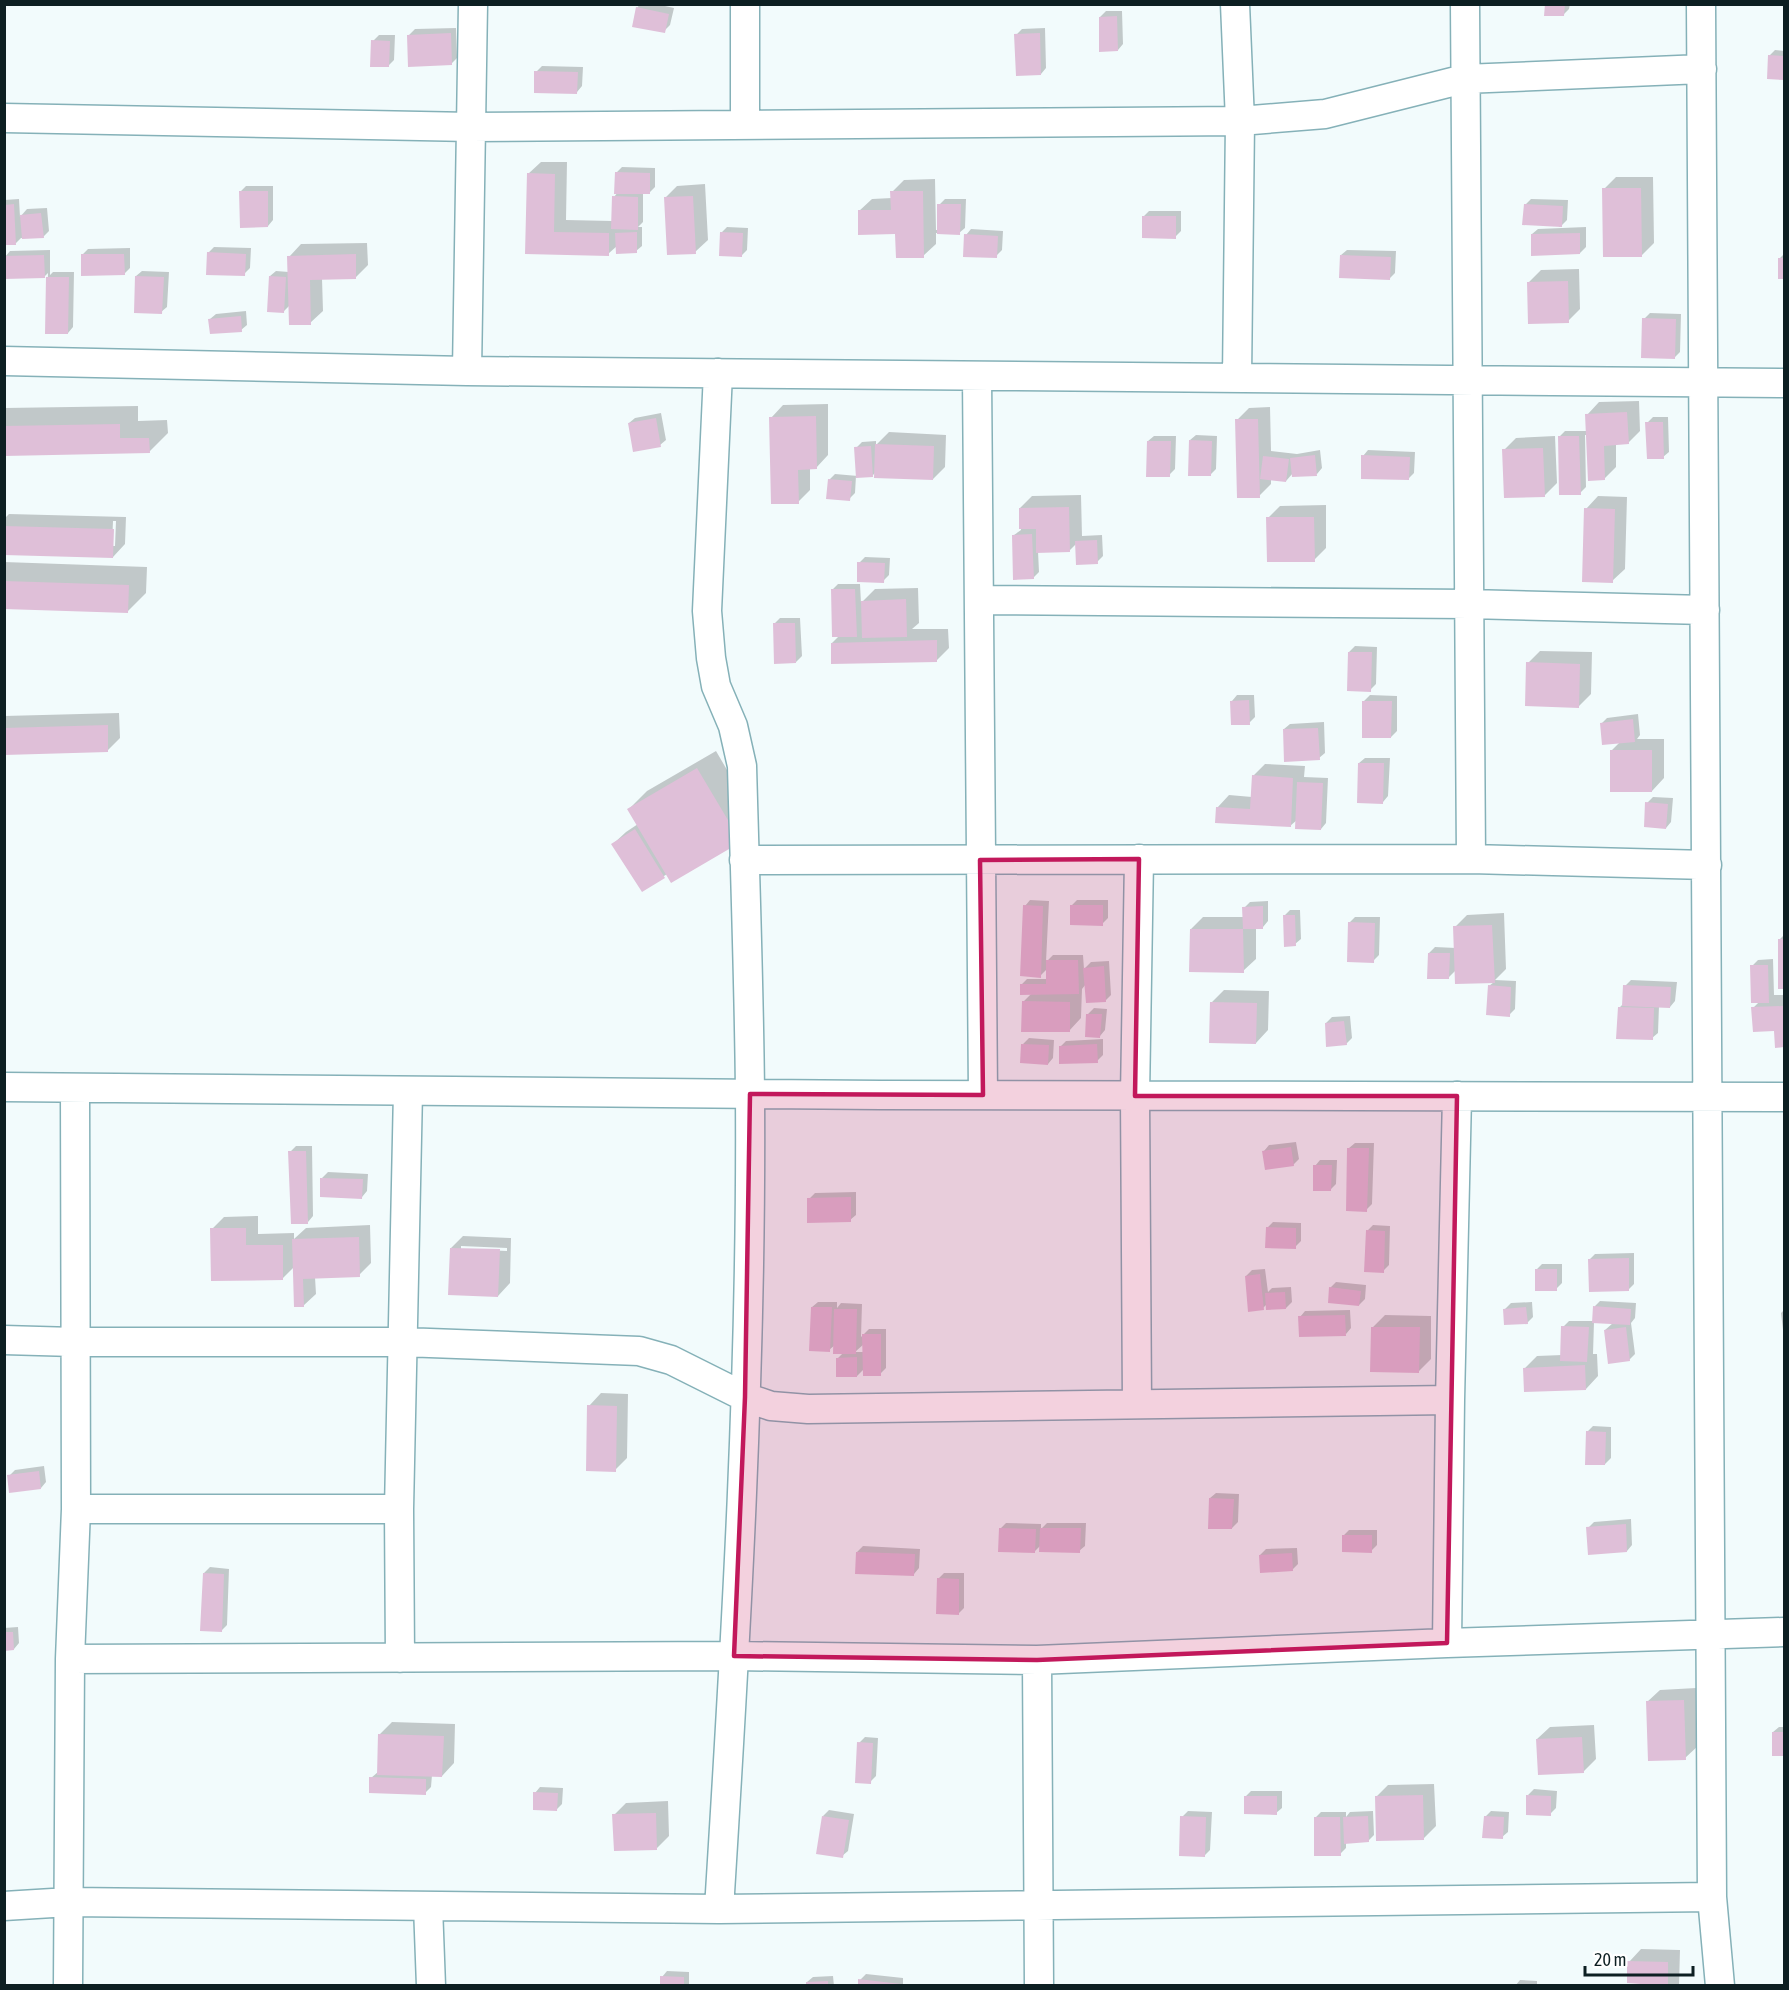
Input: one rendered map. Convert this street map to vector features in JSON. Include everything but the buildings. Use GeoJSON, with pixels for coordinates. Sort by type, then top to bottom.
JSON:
{"type":"FeatureCollection","features":[{"type":"Feature","properties":{"kind":"street"},"geometry":{"type":"LineString","coordinates":[[467,371],[473,4]]}},
{"type":"Feature","properties":{"kind":"street"},"geometry":{"type":"LineString","coordinates":[[745,4],[745,125]]}},
{"type":"Feature","properties":{"kind":"street"},"geometry":{"type":"LineString","coordinates":[[1235,4],[1240,121],[1237,378]]}},
{"type":"Feature","properties":{"kind":"street"},"geometry":{"type":"LineString","coordinates":[[1465,4],[1471,859]]}},
{"type":"Feature","properties":{"kind":"street"},"geometry":{"type":"LineString","coordinates":[[1701,4],[1712,1898],[1720,1986]]}},
{"type":"Feature","properties":{"kind":"street"},"geometry":{"type":"LineString","coordinates":[[4,118],[471,127],[1240,121],[1325,114],[1464,79],[1702,69]]}},
{"type":"Feature","properties":{"kind":"street"},"geometry":{"type":"LineString","coordinates":[[4,361],[467,371],[1785,383]]}},
{"type":"Feature","properties":{"kind":"street"},"geometry":{"type":"LineString","coordinates":[[718,373],[707,611],[716,686],[733,726],[742,766],[750,1094],[745,1397],[734,1656],[719,1910]]}},
{"type":"Feature","properties":{"kind":"street"},"geometry":{"type":"LineString","coordinates":[[977,376],[983,1095]]}},
{"type":"Feature","properties":{"kind":"street"},"geometry":{"type":"LineString","coordinates":[[978,600],[1469,604],[1705,610]]}},
{"type":"Feature","properties":{"kind":"street"},"geometry":{"type":"LineString","coordinates":[[1137,1404],[1135,1096],[1138,859]]}},
{"type":"Feature","properties":{"kind":"street"},"geometry":{"type":"LineString","coordinates":[[744,860],[1471,859],[1707,865]]}},
{"type":"Feature","properties":{"kind":"street"},"geometry":{"type":"LineString","coordinates":[[4,1087],[750,1094],[1785,1097]]}},
{"type":"Feature","properties":{"kind":"street"},"geometry":{"type":"LineString","coordinates":[[68,1986],[70,1659],[76,1509],[75,1088]]}},
{"type":"Feature","properties":{"kind":"street"},"geometry":{"type":"LineString","coordinates":[[400,1658],[399,1509],[408,1091]]}},
{"type":"Feature","properties":{"kind":"street"},"geometry":{"type":"LineString","coordinates":[[1447,1642],[1450,1400],[1458,1096]]}},
{"type":"Feature","properties":{"kind":"street"},"geometry":{"type":"LineString","coordinates":[[4,1340],[403,1342],[639,1350],[671,1360],[745,1397],[771,1406],[808,1408],[1450,1400]]}},
{"type":"Feature","properties":{"kind":"street"},"geometry":{"type":"LineString","coordinates":[[76,1509],[399,1509]]}},
{"type":"Feature","properties":{"kind":"street"},"geometry":{"type":"LineString","coordinates":[[70,1659],[734,1656],[1037,1660],[1447,1642],[1711,1636],[1785,1632]]}},
{"type":"Feature","properties":{"kind":"street"},"geometry":{"type":"LineString","coordinates":[[1037,1660],[1039,1986]]}},
{"type":"Feature","properties":{"kind":"street"},"geometry":{"type":"LineString","coordinates":[[4,1906],[69,1902],[719,1910],[1712,1898]]}},
{"type":"Feature","properties":{"kind":"street"},"geometry":{"type":"LineString","coordinates":[[428,1906],[431,1986]]}},
{"type":"Feature","properties":{"kind":"highlighted area"},"geometry":{"type":"Polygon","coordinates":[[[1139,859],[1135,1096],[1457,1096],[1447,1643],[1037,1660],[734,1656],[745,1397],[750,1094],[983,1095],[980,860],[1139,859]]]}}]}
